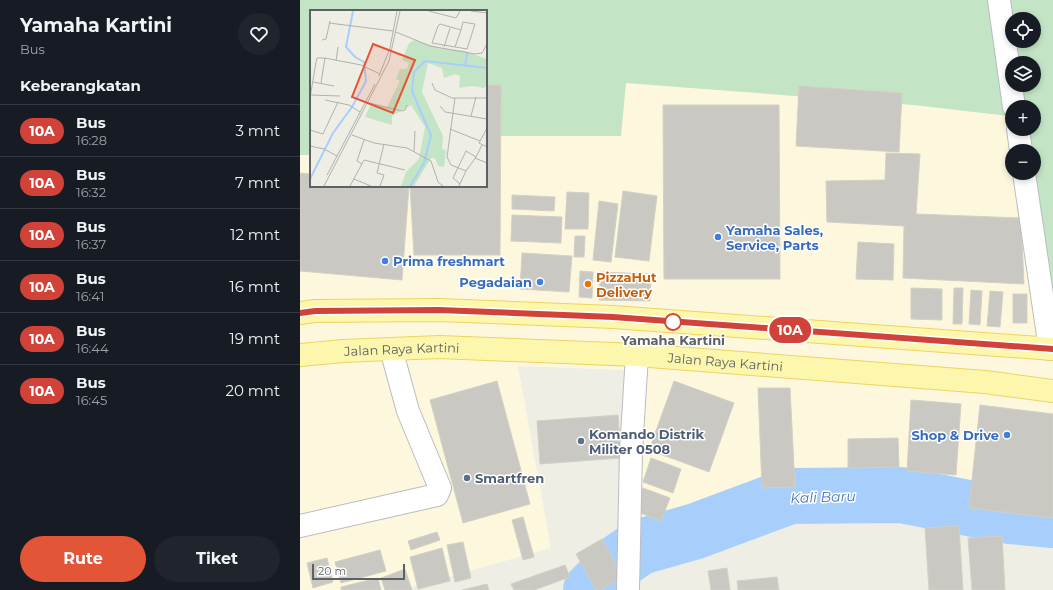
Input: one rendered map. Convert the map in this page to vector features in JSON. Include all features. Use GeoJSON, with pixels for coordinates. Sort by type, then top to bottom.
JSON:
{"type":"FeatureCollection","features":[{"type":"Feature","properties":{"kind":"main road"},"geometry":{"type":"LineString","coordinates":[[300,313],[323,311],[439,310],[613,317],[1052,349]]}},
{"type":"Feature","properties":{"kind":"main road","name":"Jalan Raya Kartini"},"geometry":{"type":"LineString","coordinates":[[300,355],[438,347],[637,355],[984,382],[1053,391]]}},
{"type":"Feature","properties":{"kind":"street"},"geometry":{"type":"LineString","coordinates":[[998,0],[1013,100]]}},
{"type":"Feature","properties":{"kind":"street"},"geometry":{"type":"LineString","coordinates":[[1025,180],[1052,349]]}},
{"type":"Feature","properties":{"kind":"street"},"geometry":{"type":"LineString","coordinates":[[300,526],[437,495],[440,488],[408,411],[391,349]]}},
{"type":"Feature","properties":{"kind":"street"},"geometry":{"type":"LineString","coordinates":[[628,590],[631,451],[637,355]]}},
{"type":"Feature","properties":{"kind":"shaded area"},"geometry":{"type":"Polygon","coordinates":[[[626,83],[914,105],[1005,116],[1005,136],[1013,136],[1015,144],[1005,144],[1005,180],[1022,180],[1053,320],[1053,515],[760,490],[671,520],[622,540],[626,370],[518,366],[551,548],[401,590],[300,590],[300,155],[310,155],[310,187],[487,187],[487,136],[626,83]]]}},
{"type":"Feature","properties":{"kind":"green space"},"geometry":{"type":"Polygon","coordinates":[[[300,0],[1053,0],[1053,320],[1035,180],[1041,180],[1041,144],[1015,144],[1013,136],[1041,136],[1041,100],[1005,100],[1005,116],[914,105],[626,83],[621,136],[487,136],[487,10],[310,10],[310,155],[300,155],[300,0]]]}},
{"type":"Feature","properties":{"kind":"building"},"geometry":{"type":"Polygon","coordinates":[[[487,85],[501,85],[500,255],[414,255],[410,187],[487,187],[487,85]]]}},
{"type":"Feature","properties":{"kind":"building"},"geometry":{"type":"Polygon","coordinates":[[[799,86],[902,93],[899,152],[796,146],[799,86]]]}},
{"type":"Feature","properties":{"kind":"building"},"geometry":{"type":"Polygon","coordinates":[[[663,105],[779,105],[780,279],[664,279],[663,105]]]}},
{"type":"Feature","properties":{"kind":"building"},"geometry":{"type":"Polygon","coordinates":[[[886,153],[920,154],[916,214],[1021,218],[1024,284],[903,278],[904,226],[827,222],[826,181],[885,180],[886,153]]]}},
{"type":"Feature","properties":{"kind":"building"},"geometry":{"type":"Polygon","coordinates":[[[300,173],[310,174],[310,187],[409,187],[402,280],[300,271],[300,173]]]}},
{"type":"Feature","properties":{"kind":"building"},"geometry":{"type":"Polygon","coordinates":[[[623,191],[657,196],[649,261],[615,257],[623,191]]]}},
{"type":"Feature","properties":{"kind":"building"},"geometry":{"type":"Polygon","coordinates":[[[567,192],[589,193],[588,229],[565,229],[567,192]]]}},
{"type":"Feature","properties":{"kind":"building"},"geometry":{"type":"Polygon","coordinates":[[[512,195],[555,197],[554,211],[512,209],[512,195]]]}},
{"type":"Feature","properties":{"kind":"building"},"geometry":{"type":"Polygon","coordinates":[[[599,201],[618,204],[611,262],[593,260],[599,201]]]}},
{"type":"Feature","properties":{"kind":"building"},"geometry":{"type":"Polygon","coordinates":[[[512,215],[562,217],[561,243],[511,241],[512,215]]]}},
{"type":"Feature","properties":{"kind":"building"},"geometry":{"type":"Polygon","coordinates":[[[575,236],[585,236],[584,257],[574,257],[575,236]]]}},
{"type":"Feature","properties":{"kind":"building"},"geometry":{"type":"Polygon","coordinates":[[[858,242],[894,244],[893,280],[856,279],[858,242]]]}},
{"type":"Feature","properties":{"kind":"building"},"geometry":{"type":"Polygon","coordinates":[[[522,253],[572,256],[569,292],[520,289],[522,253]]]}},
{"type":"Feature","properties":{"kind":"building"},"geometry":{"type":"Polygon","coordinates":[[[580,271],[593,272],[592,298],[579,297],[580,271]]]}},
{"type":"Feature","properties":{"kind":"building"},"geometry":{"type":"Polygon","coordinates":[[[600,272],[651,274],[650,301],[599,300],[600,272]]]}},
{"type":"Feature","properties":{"kind":"building"},"geometry":{"type":"Polygon","coordinates":[[[911,288],[942,289],[942,320],[911,319],[911,288]]]}},
{"type":"Feature","properties":{"kind":"building"},"geometry":{"type":"Polygon","coordinates":[[[954,288],[963,288],[962,324],[953,324],[954,288]]]}},
{"type":"Feature","properties":{"kind":"building"},"geometry":{"type":"Polygon","coordinates":[[[971,290],[982,291],[980,325],[969,324],[971,290]]]}},
{"type":"Feature","properties":{"kind":"building"},"geometry":{"type":"Polygon","coordinates":[[[990,291],[1003,292],[1000,327],[987,326],[990,291]]]}},
{"type":"Feature","properties":{"kind":"building"},"geometry":{"type":"Polygon","coordinates":[[[1013,294],[1027,294],[1027,323],[1013,323],[1013,294]]]}},
{"type":"Feature","properties":{"kind":"building"},"geometry":{"type":"Polygon","coordinates":[[[497,381],[530,504],[463,523],[430,400],[497,381]]]}},
{"type":"Feature","properties":{"kind":"building"},"geometry":{"type":"Polygon","coordinates":[[[674,381],[734,403],[709,472],[649,450],[674,381]]]}},
{"type":"Feature","properties":{"kind":"building"},"geometry":{"type":"Polygon","coordinates":[[[758,388],[790,388],[795,487],[762,488],[758,388]]]}},
{"type":"Feature","properties":{"kind":"building"},"geometry":{"type":"Polygon","coordinates":[[[911,400],[961,404],[956,475],[907,471],[911,400]]]}},
{"type":"Feature","properties":{"kind":"building"},"geometry":{"type":"Polygon","coordinates":[[[980,405],[1053,414],[1053,518],[969,508],[980,405]]]}},
{"type":"Feature","properties":{"kind":"building"},"geometry":{"type":"Polygon","coordinates":[[[618,415],[621,458],[540,464],[537,421],[618,415]]]}},
{"type":"Feature","properties":{"kind":"building"},"geometry":{"type":"Polygon","coordinates":[[[898,438],[899,467],[848,468],[848,439],[898,438]]]}},
{"type":"Feature","properties":{"kind":"building"},"geometry":{"type":"Polygon","coordinates":[[[651,458],[681,469],[673,493],[643,482],[651,458]]]}},
{"type":"Feature","properties":{"kind":"building"},"geometry":{"type":"Polygon","coordinates":[[[643,488],[670,498],[661,521],[635,511],[643,488]]]}},
{"type":"Feature","properties":{"kind":"building"},"geometry":{"type":"Polygon","coordinates":[[[523,517],[534,557],[523,560],[512,520],[523,517]]]}},
{"type":"Feature","properties":{"kind":"building"},"geometry":{"type":"Polygon","coordinates":[[[959,526],[963,590],[929,590],[925,528],[959,526]]]}},
{"type":"Feature","properties":{"kind":"building"},"geometry":{"type":"Polygon","coordinates":[[[437,532],[440,540],[411,550],[408,541],[437,532]]]}},
{"type":"Feature","properties":{"kind":"building"},"geometry":{"type":"Polygon","coordinates":[[[1002,536],[1005,590],[972,590],[968,538],[1002,536]]]}},
{"type":"Feature","properties":{"kind":"building"},"geometry":{"type":"Polygon","coordinates":[[[602,539],[623,577],[600,590],[596,590],[576,554],[602,539]]]}},
{"type":"Feature","properties":{"kind":"building"},"geometry":{"type":"Polygon","coordinates":[[[463,542],[471,578],[455,582],[447,545],[463,542]]]}},
{"type":"Feature","properties":{"kind":"building"},"geometry":{"type":"Polygon","coordinates":[[[442,548],[450,581],[418,589],[410,557],[442,548]]]}},
{"type":"Feature","properties":{"kind":"building"},"geometry":{"type":"Polygon","coordinates":[[[380,550],[386,571],[341,583],[335,562],[380,550]]]}},
{"type":"Feature","properties":{"kind":"building"},"geometry":{"type":"Polygon","coordinates":[[[327,558],[333,582],[313,588],[307,563],[327,558]]]}},
{"type":"Feature","properties":{"kind":"building"},"geometry":{"type":"Polygon","coordinates":[[[565,565],[570,577],[534,590],[514,590],[511,584],[565,565]]]}},
{"type":"Feature","properties":{"kind":"building"},"geometry":{"type":"Polygon","coordinates":[[[727,568],[730,590],[711,590],[708,571],[727,568]]]}},
{"type":"Feature","properties":{"kind":"building"},"geometry":{"type":"Polygon","coordinates":[[[405,569],[412,590],[385,590],[381,578],[405,569]]]}},
{"type":"Feature","properties":{"kind":"building"},"geometry":{"type":"Polygon","coordinates":[[[777,577],[779,590],[738,590],[737,581],[777,577]]]}},
{"type":"Feature","properties":{"kind":"building"},"geometry":{"type":"Polygon","coordinates":[[[378,578],[381,590],[341,590],[341,587],[378,578]]]}},
{"type":"Feature","properties":{"kind":"building"},"geometry":{"type":"Polygon","coordinates":[[[487,584],[489,590],[462,590],[487,584]]]}},
{"type":"Feature","properties":{"kind":"waterway","name":"Kali Baru"},"geometry":{"type":"LineString","coordinates":[[591,590],[621,560],[640,547],[696,531],[790,496],[901,495],[1010,516],[1053,520]]}},
{"type":"Feature","properties":{"kind":"bus line","name":"10A"},"geometry":{"type":"LineString","coordinates":[[300,313],[315,311],[439,310],[613,317],[1053,349]]}},
{"type":"Feature","properties":{"kind":"place","name":"Yamaha Sales, Service, Parts"},"geometry":{"type":"Point","coordinates":[718,237]}},
{"type":"Feature","properties":{"kind":"place","name":"Prima freshmart"},"geometry":{"type":"Point","coordinates":[385,261]}},
{"type":"Feature","properties":{"kind":"place","name":"Pegadaian"},"geometry":{"type":"Point","coordinates":[540,282]}},
{"type":"Feature","properties":{"kind":"place","name":"PizzaHut Delivery"},"geometry":{"type":"Point","coordinates":[588,284]}},
{"type":"Feature","properties":{"kind":"place","name":"Yamaha Kartini"},"geometry":{"type":"Point","coordinates":[673,322]}},
{"type":"Feature","properties":{"kind":"place","name":"Shop & Drive"},"geometry":{"type":"Point","coordinates":[1007,435]}},
{"type":"Feature","properties":{"kind":"place","name":"Komando Distrik Militer 0508"},"geometry":{"type":"Point","coordinates":[581,441]}},
{"type":"Feature","properties":{"kind":"place","name":"Smartfren"},"geometry":{"type":"Point","coordinates":[467,478]}}]}
